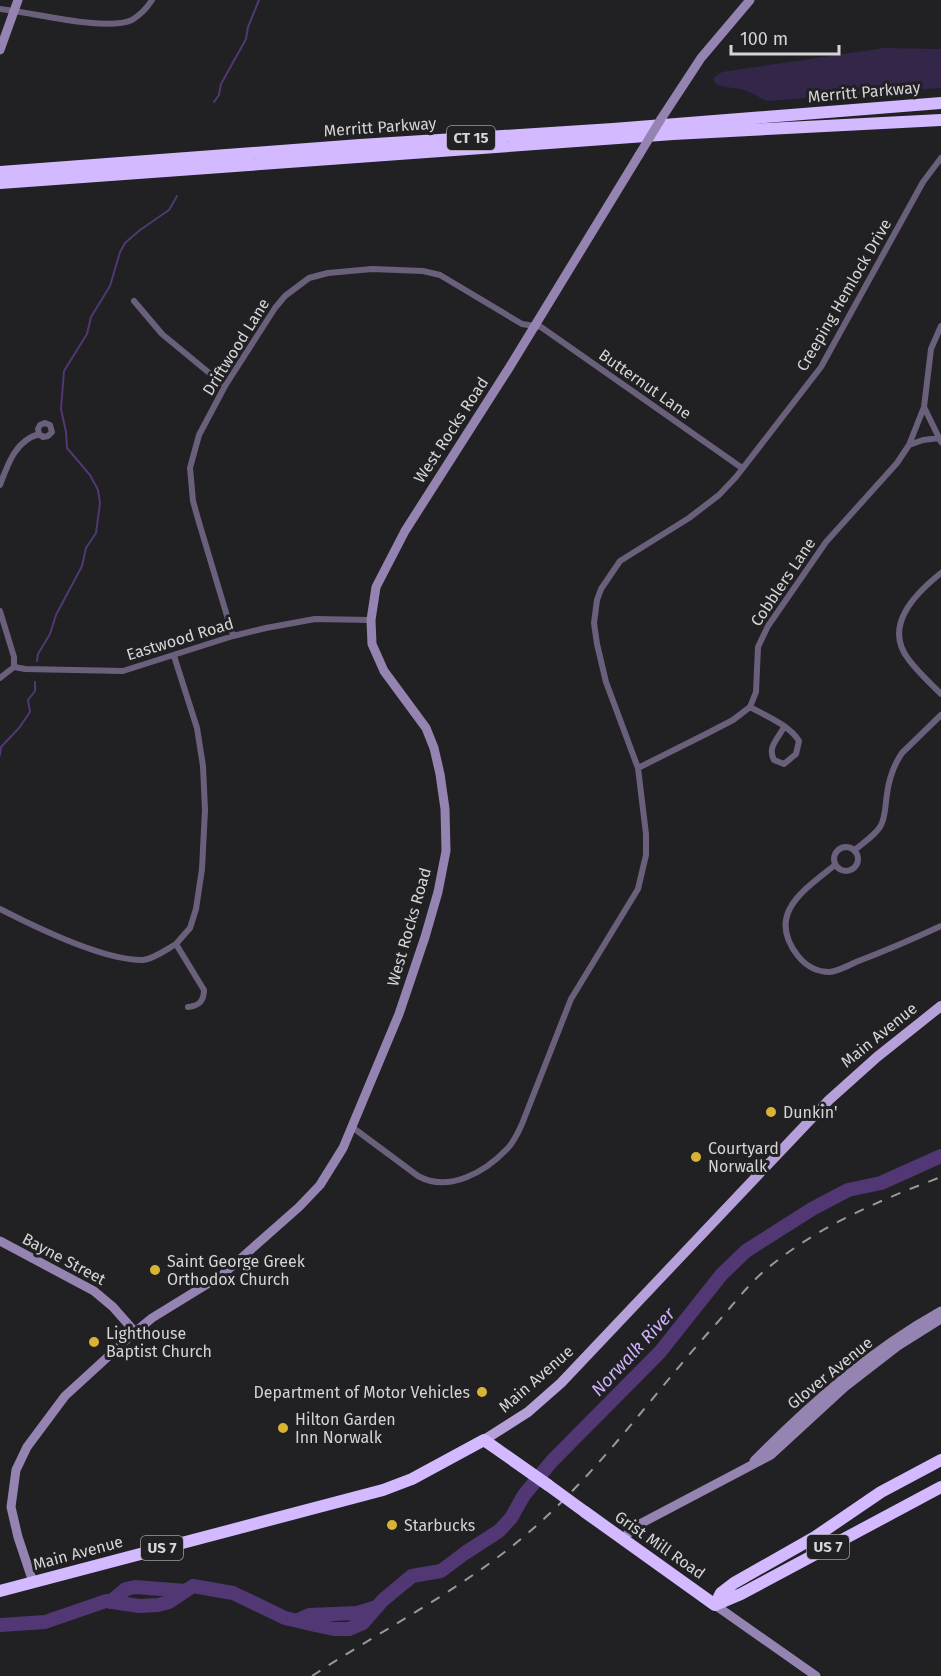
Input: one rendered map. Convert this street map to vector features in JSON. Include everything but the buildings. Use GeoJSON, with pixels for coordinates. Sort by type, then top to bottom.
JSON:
{"type":"FeatureCollection","features":[{"type":"Feature","properties":{"kind":"highway","name":"Merritt Parkway"},"geometry":{"type":"LineString","coordinates":[[0,172],[613,129],[941,103]]}},
{"type":"Feature","properties":{"kind":"highway","name":"Merritt Parkway"},"geometry":{"type":"LineString","coordinates":[[0,183],[663,135],[941,120]]}},
{"type":"Feature","properties":{"kind":"highway","name":"Grist Mill Road"},"geometry":{"type":"LineString","coordinates":[[484,1440],[715,1605]]}},
{"type":"Feature","properties":{"kind":"highway","name":"Main Avenue"},"geometry":{"type":"LineString","coordinates":[[0,1591],[383,1490],[412,1479],[484,1440]]}},
{"type":"Feature","properties":{"kind":"highway","name":"US 7"},"geometry":{"type":"LineString","coordinates":[[715,1605],[721,1593],[734,1582],[815,1538],[881,1492],[941,1460]]}},
{"type":"Feature","properties":{"kind":"highway","name":"US 7"},"geometry":{"type":"LineString","coordinates":[[715,1605],[741,1594],[941,1487]]}},
{"type":"Feature","properties":{"kind":"main road"},"geometry":{"type":"LineString","coordinates":[[0,50],[18,0]]}},
{"type":"Feature","properties":{"kind":"main road","name":"West Rocks Road"},"geometry":{"type":"LineString","coordinates":[[33,1582],[11,1507],[12,1489],[19,1461],[32,1440],[65,1396],[135,1332],[159,1313],[222,1275],[299,1207],[329,1173],[343,1148],[399,1014],[438,892],[446,851],[446,809],[434,748],[426,728],[378,661],[372,644],[371,620],[376,586],[391,555],[661,119],[700,58],[750,0]]}},
{"type":"Feature","properties":{"kind":"main road","name":"Main Avenue"},"geometry":{"type":"LineString","coordinates":[[484,1440],[528,1412],[561,1383],[838,1091],[941,1006]]}},
{"type":"Feature","properties":{"kind":"main road","name":"Bayne Street"},"geometry":{"type":"LineString","coordinates":[[0,1241],[94,1290],[135,1332]]}},
{"type":"Feature","properties":{"kind":"main road","name":"Glover Avenue"},"geometry":{"type":"LineString","coordinates":[[746,1469],[833,1387],[913,1327],[941,1311]]}},
{"type":"Feature","properties":{"kind":"main road","name":"Glover Avenue"},"geometry":{"type":"LineString","coordinates":[[623,1538],[638,1525],[771,1455],[845,1387],[898,1346],[941,1319]]}},
{"type":"Feature","properties":{"kind":"main road","name":"Grist Mill Road"},"geometry":{"type":"LineString","coordinates":[[715,1605],[816,1676]]}},
{"type":"Feature","properties":{"kind":"street"},"geometry":{"type":"LineString","coordinates":[[0,9],[75,21],[124,22],[137,16],[152,0]]}},
{"type":"Feature","properties":{"kind":"street","name":"Creeping Hemlock Drive"},"geometry":{"type":"LineString","coordinates":[[352,1127],[429,1182],[450,1182],[473,1175],[508,1149],[522,1124],[571,999],[634,896],[646,855],[646,834],[638,768],[600,663],[594,623],[597,600],[606,581],[620,561],[689,518],[736,477],[821,367],[924,182],[941,158]]}},
{"type":"Feature","properties":{"kind":"street","name":"Driftwood Lane"},"geometry":{"type":"LineString","coordinates":[[232,636],[193,501],[190,468],[199,435],[225,386],[285,296],[309,278],[328,273],[372,269],[432,273],[441,275],[522,324],[532,326]]}},
{"type":"Feature","properties":{"kind":"street"},"geometry":{"type":"LineString","coordinates":[[134,301],[162,334],[225,386]]}},
{"type":"Feature","properties":{"kind":"street","name":"Butternut Lane"},"geometry":{"type":"LineString","coordinates":[[532,326],[541,327],[742,468]]}},
{"type":"Feature","properties":{"kind":"street","name":"Cobblers Lane"},"geometry":{"type":"LineString","coordinates":[[750,707],[756,692],[758,647],[768,626],[826,542],[897,463],[909,445],[924,407],[932,349],[941,327]]}},
{"type":"Feature","properties":{"kind":"street"},"geometry":{"type":"LineString","coordinates":[[909,445],[923,440],[940,440],[924,407]]}},
{"type":"Feature","properties":{"kind":"street"},"geometry":{"type":"LineString","coordinates":[[0,485],[14,453],[29,437],[39,434]]}},
{"type":"Feature","properties":{"kind":"street"},"geometry":{"type":"LineString","coordinates":[[941,573],[912,600],[903,615],[900,631],[902,646],[908,659],[941,694]]}},
{"type":"Feature","properties":{"kind":"street"},"geometry":{"type":"LineString","coordinates":[[0,611],[14,657],[14,667],[0,678]]}},
{"type":"Feature","properties":{"kind":"street","name":"Eastwood Road"},"geometry":{"type":"LineString","coordinates":[[14,667],[123,671],[232,636],[315,619],[371,620]]}},
{"type":"Feature","properties":{"kind":"street"},"geometry":{"type":"LineString","coordinates":[[0,909],[61,938],[132,959],[146,960],[176,944],[190,928],[196,909],[202,869],[203,766],[197,728],[174,656]]}},
{"type":"Feature","properties":{"kind":"street"},"geometry":{"type":"LineString","coordinates":[[638,768],[708,733],[750,707],[784,727],[796,736],[799,746],[796,754],[784,764],[774,760],[771,751],[784,727]]}},
{"type":"Feature","properties":{"kind":"street"},"geometry":{"type":"LineString","coordinates":[[856,852],[847,847],[838,850],[834,858],[835,865],[841,870],[852,870],[857,865],[856,852],[883,820],[893,767],[902,753],[941,715]]}},
{"type":"Feature","properties":{"kind":"street"},"geometry":{"type":"LineString","coordinates":[[835,865],[795,899],[786,916],[785,927],[791,947],[803,962],[812,968],[832,972],[896,947],[941,926]]}},
{"type":"Feature","properties":{"kind":"street"},"geometry":{"type":"LineString","coordinates":[[176,944],[204,990],[201,1002],[188,1006]]}},
{"type":"Feature","properties":{"kind":"shaded area"},"geometry":{"type":"Polygon","coordinates":[[[884,48],[941,49],[941,88],[767,101],[745,90],[716,84],[713,78],[722,72],[884,48]]]}},
{"type":"Feature","properties":{"kind":"waterway"},"geometry":{"type":"LineString","coordinates":[[214,102],[219,95],[221,84],[246,39],[248,27],[259,0]]}},
{"type":"Feature","properties":{"kind":"waterway"},"geometry":{"type":"LineString","coordinates":[[37,661],[56,615],[82,566],[86,548],[96,533],[100,503],[98,490],[90,475],[67,448],[61,409],[64,371],[87,334],[91,317],[110,286],[125,243],[169,210],[177,196]]}},
{"type":"Feature","properties":{"kind":"waterway"},"geometry":{"type":"LineString","coordinates":[[0,755],[1,747],[30,712],[28,700],[35,691],[35,682]]}},
{"type":"Feature","properties":{"kind":"waterway","name":"Norwalk River"},"geometry":{"type":"LineString","coordinates":[[0,1625],[45,1622],[106,1601],[139,1606],[158,1605],[169,1602],[193,1586],[233,1593],[285,1618],[315,1625],[349,1629],[363,1623],[383,1600],[412,1576],[441,1571],[499,1531],[552,1461],[660,1352],[722,1274],[746,1251],[812,1209],[848,1190],[881,1183],[941,1156]]}},
{"type":"Feature","properties":{"kind":"waterway","name":"Norwalk River"},"geometry":{"type":"LineString","coordinates":[[110,1602],[126,1589],[135,1587],[186,1591]]}},
{"type":"Feature","properties":{"kind":"waterway","name":"Norwalk River"},"geometry":{"type":"LineString","coordinates":[[298,1620],[309,1615],[357,1613],[377,1607]]}},
{"type":"Feature","properties":{"kind":"railway"},"geometry":{"type":"LineString","coordinates":[[312,1676],[464,1581],[493,1561],[548,1515],[613,1446],[741,1294],[769,1267],[808,1239],[851,1215],[941,1177]]}},
{"type":"Feature","properties":{"kind":"place","name":"Dunkin'"},"geometry":{"type":"Point","coordinates":[771,1112]}},
{"type":"Feature","properties":{"kind":"place","name":"Courtyard Norwalk"},"geometry":{"type":"Point","coordinates":[696,1157]}},
{"type":"Feature","properties":{"kind":"place","name":"Saint George Greek Orthodox Church"},"geometry":{"type":"Point","coordinates":[155,1270]}},
{"type":"Feature","properties":{"kind":"place","name":"Lighthouse Baptist Church"},"geometry":{"type":"Point","coordinates":[94,1342]}},
{"type":"Feature","properties":{"kind":"place","name":"Department of Motor Vehicles"},"geometry":{"type":"Point","coordinates":[482,1392]}},
{"type":"Feature","properties":{"kind":"place","name":"Hilton Garden Inn Norwalk"},"geometry":{"type":"Point","coordinates":[283,1428]}},
{"type":"Feature","properties":{"kind":"place","name":"Starbucks"},"geometry":{"type":"Point","coordinates":[392,1525]}}]}
